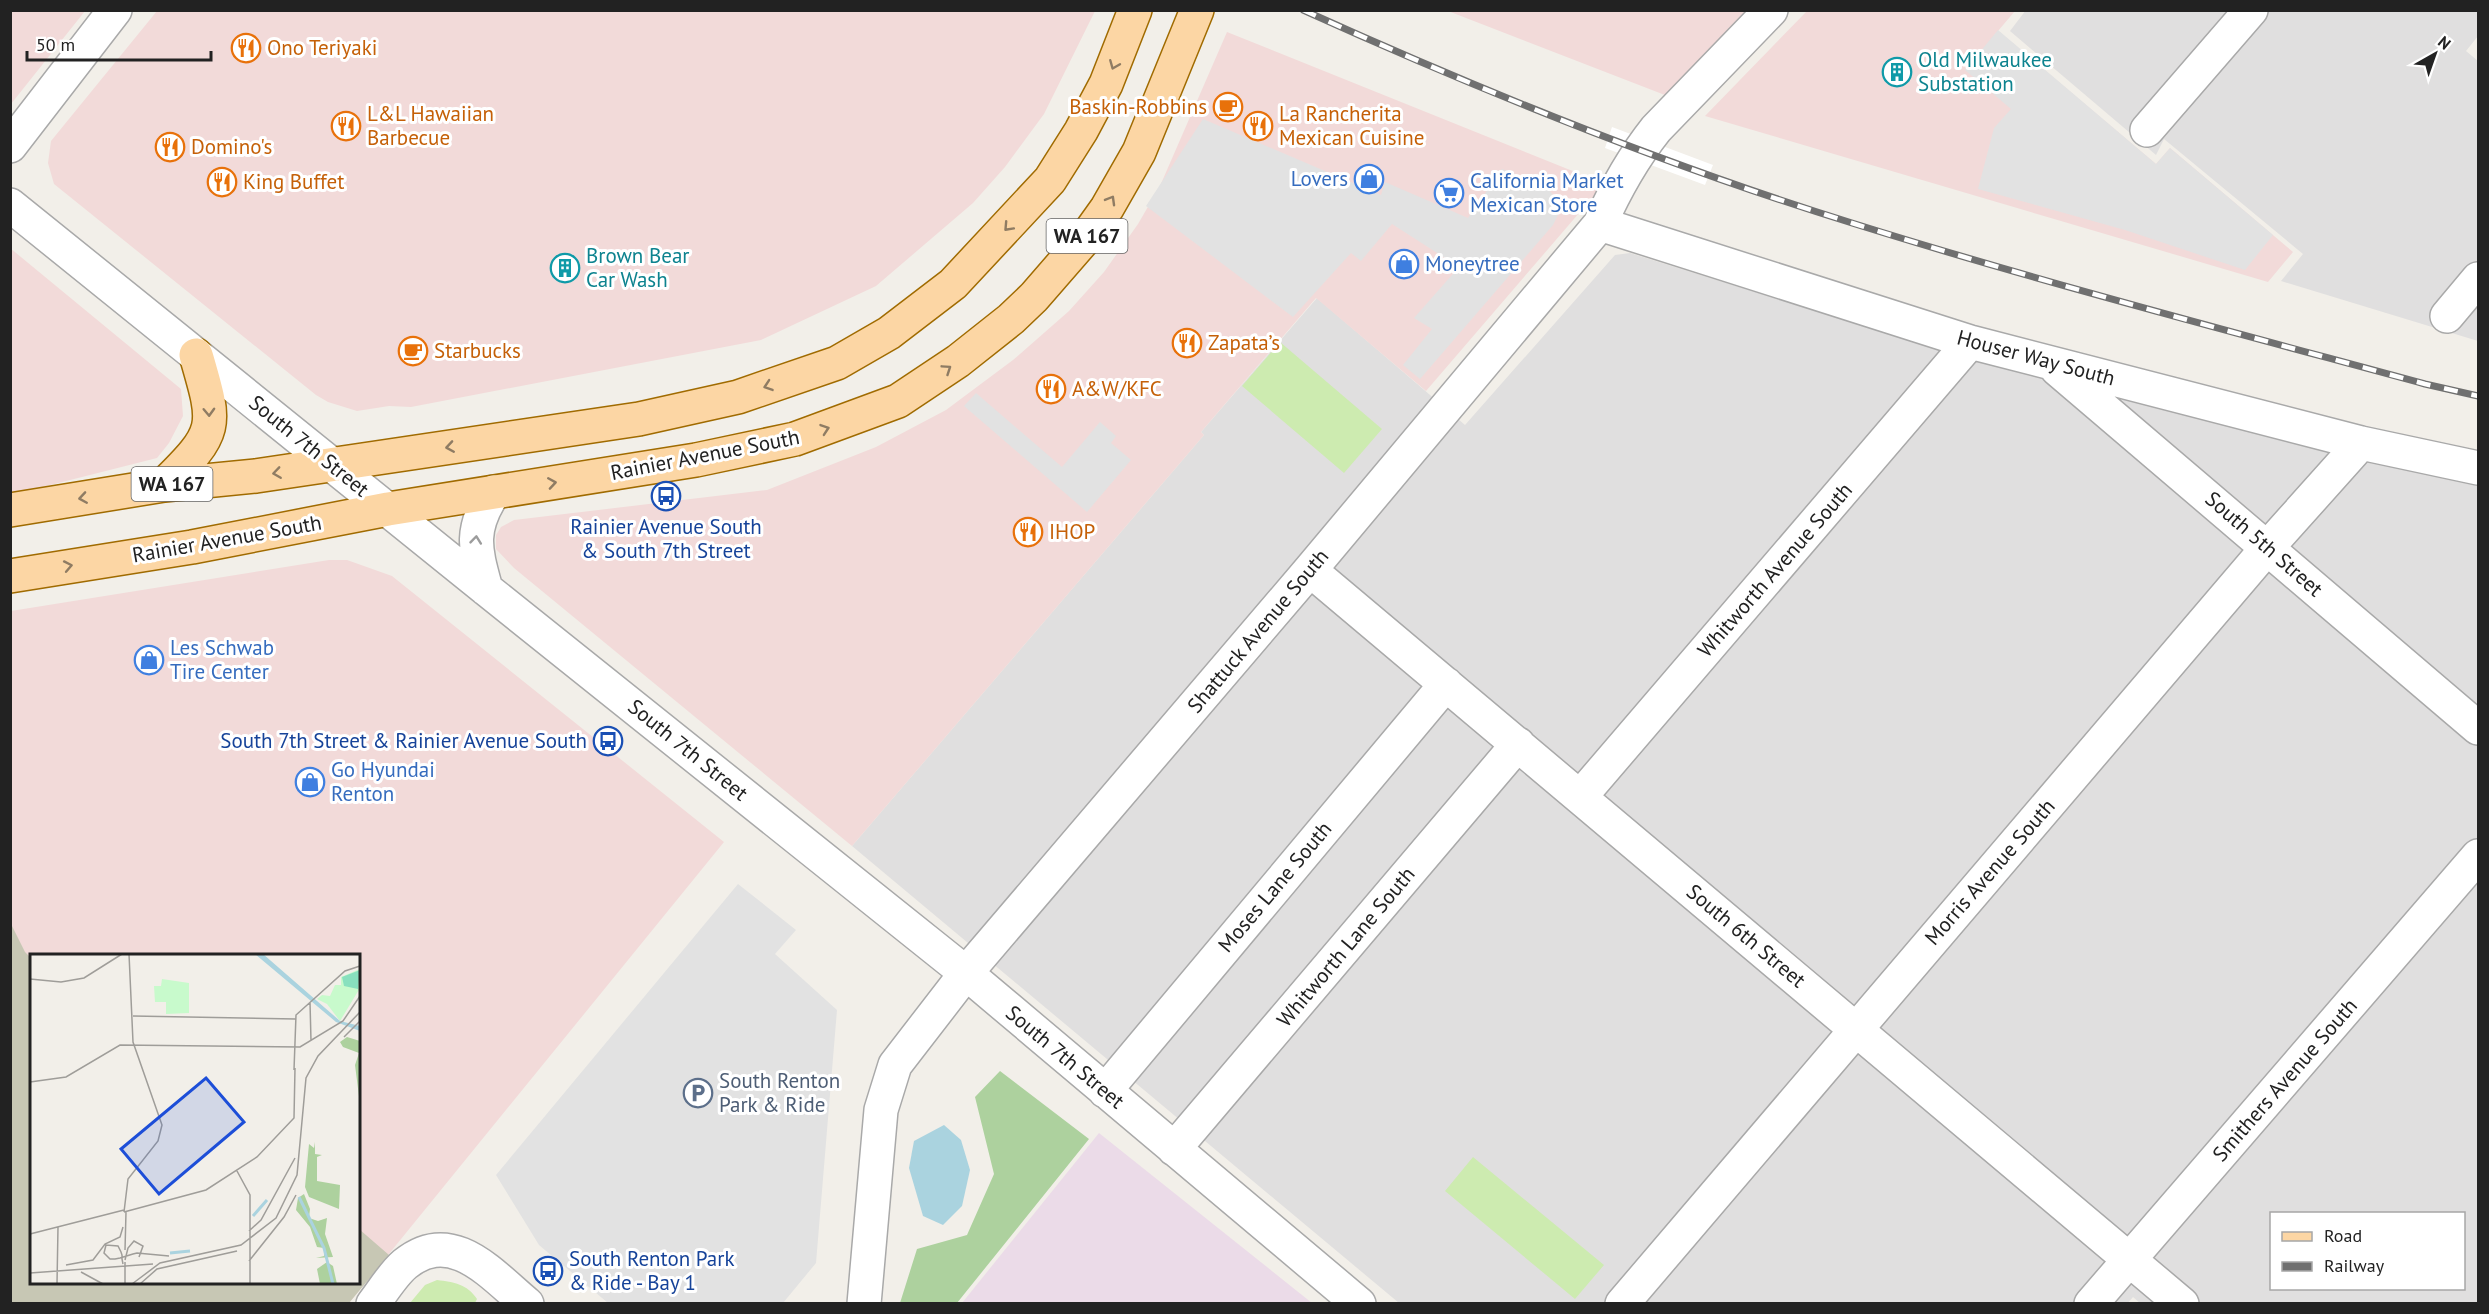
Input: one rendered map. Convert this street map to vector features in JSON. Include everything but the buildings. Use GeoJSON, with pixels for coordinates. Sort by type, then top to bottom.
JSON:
{"type":"FeatureCollection","features":[{"type":"Feature","properties":{"kind":"main road","name":"WA 167"},"geometry":{"type":"LineString","coordinates":[[10,510],[164,485],[256,477],[660,415],[738,397],[845,358],[889,333],[953,284],[1050,180],[1081,131],[1106,84],[1136,10]]}},
{"type":"Feature","properties":{"kind":"main road","name":"Rainier Avenue South"},"geometry":{"type":"LineString","coordinates":[[10,576],[192,547],[388,509],[696,460],[795,439],[898,401],[944,371],[1018,312],[1061,268],[1087,236],[1107,208],[1139,152],[1197,10]]}},
{"type":"Feature","properties":{"kind":"main road"},"geometry":{"type":"LineString","coordinates":[[164,485],[194,456],[205,440],[211,417],[210,405],[196,355]]}},
{"type":"Feature","properties":{"kind":"street"},"geometry":{"type":"LineString","coordinates":[[10,146],[116,10]]}},
{"type":"Feature","properties":{"kind":"street","name":"Shattuck Avenue South"},"geometry":{"type":"LineString","coordinates":[[864,1304],[881,1110],[895,1065],[966,973],[1310,570],[1600,224],[1612,196],[1651,136],[1771,10]]}},
{"type":"Feature","properties":{"kind":"street"},"geometry":{"type":"LineString","coordinates":[[2147,130],[2251,10]]}},
{"type":"Feature","properties":{"kind":"street","name":"South 7th Street"},"geometry":{"type":"LineString","coordinates":[[10,205],[966,973],[1359,1304]]}},
{"type":"Feature","properties":{"kind":"street","name":"Houser Way South"},"geometry":{"type":"LineString","coordinates":[[1600,224],[1970,342],[2361,443],[2478,468]]}},
{"type":"Feature","properties":{"kind":"street"},"geometry":{"type":"LineString","coordinates":[[2447,316],[2478,279]]}},
{"type":"Feature","properties":{"kind":"street","name":"Whitworth Avenue South"},"geometry":{"type":"LineString","coordinates":[[1580,797],[1970,342]]}},
{"type":"Feature","properties":{"kind":"street","name":"South 5th Street"},"geometry":{"type":"LineString","coordinates":[[2049,362],[2478,728]]}},
{"type":"Feature","properties":{"kind":"street","name":"Morris Avenue South"},"geometry":{"type":"LineString","coordinates":[[1622,1304],[1855,1028],[2361,443]]}},
{"type":"Feature","properties":{"kind":"street"},"geometry":{"type":"LineString","coordinates":[[486,589],[475,551],[478,525],[485,505],[494,492]]}},
{"type":"Feature","properties":{"kind":"street","name":"South 6th Street"},"geometry":{"type":"LineString","coordinates":[[1310,570],[2182,1304]]}},
{"type":"Feature","properties":{"kind":"street","name":"Moses Lane South"},"geometry":{"type":"LineString","coordinates":[[1105,1091],[1446,684]]}},
{"type":"Feature","properties":{"kind":"street","name":"Whitworth Lane South"},"geometry":{"type":"LineString","coordinates":[[1174,1149],[1518,744]]}},
{"type":"Feature","properties":{"kind":"street","name":"Smithers Avenue South"},"geometry":{"type":"LineString","coordinates":[[2091,1304],[2478,856]]}},
{"type":"Feature","properties":{"kind":"street"},"geometry":{"type":"LineString","coordinates":[[373,1304],[403,1265],[422,1252],[451,1249],[472,1259],[527,1304]]}},
{"type":"Feature","properties":{"kind":"shaded area"},"geometry":{"type":"Polygon","coordinates":[[[2026,10],[2478,11],[2478,36],[2466,51],[2478,61],[2478,341],[2281,281],[2303,254],[2164,139],[2156,155],[2010,31],[2026,10]]]}},
{"type":"Feature","properties":{"kind":"shaded area"},"geometry":{"type":"Polygon","coordinates":[[[10,11],[85,11],[11,104],[10,11]]]}},
{"type":"Feature","properties":{"kind":"shaded area"},"geometry":{"type":"Polygon","coordinates":[[[157,11],[1095,11],[1044,114],[1005,167],[973,203],[876,286],[761,340],[411,407],[389,406],[357,411],[328,402],[316,395],[54,184],[48,163],[51,141],[157,11]]]}},
{"type":"Feature","properties":{"kind":"shaded area"},"geometry":{"type":"Polygon","coordinates":[[[1448,11],[1750,11],[1670,97],[1448,11]]]}},
{"type":"Feature","properties":{"kind":"shaded area"},"geometry":{"type":"Polygon","coordinates":[[[1807,11],[2015,11],[1998,31],[2156,164],[2170,148],[2293,252],[2268,282],[1705,116],[1807,11]]]}},
{"type":"Feature","properties":{"kind":"shaded area"},"geometry":{"type":"Polygon","coordinates":[[[1998,30],[2156,164],[2170,148],[2273,235],[2245,270],[2125,230],[1978,189],[1994,128],[2011,109],[1965,70],[1998,30]]]}},
{"type":"Feature","properties":{"kind":"shaded area"},"geometry":{"type":"Polygon","coordinates":[[[1227,32],[1595,180],[1598,191],[1426,391],[1316,298],[1201,432],[1204,435],[852,846],[514,568],[496,549],[496,535],[501,527],[514,520],[767,490],[876,447],[946,410],[1013,360],[1069,311],[1104,272],[1138,224],[1160,186],[1227,32]]]}},
{"type":"Feature","properties":{"kind":"shaded area"},"geometry":{"type":"Polygon","coordinates":[[[1203,119],[1381,195],[1385,182],[1468,218],[1502,169],[1539,183],[1548,189],[1554,196],[1558,215],[1553,225],[1420,379],[1403,365],[1432,329],[1414,318],[1459,267],[1392,224],[1361,261],[1351,253],[1293,317],[1146,206],[1203,119]]]}},
{"type":"Feature","properties":{"kind":"shaded area"},"geometry":{"type":"Polygon","coordinates":[[[10,248],[181,389],[183,416],[169,443],[157,458],[11,495],[10,248]]]}},
{"type":"Feature","properties":{"kind":"shaded area"},"geometry":{"type":"Polygon","coordinates":[[[1630,253],[1897,336],[2478,470],[2478,1303],[2141,1304],[2133,1297],[2127,1304],[1399,1303],[852,846],[1204,435],[1201,432],[1317,298],[1465,425],[1615,255],[1630,253]]]}},
{"type":"Feature","properties":{"kind":"shaded area"},"geometry":{"type":"Polygon","coordinates":[[[976,393],[1062,467],[1100,422],[1116,436],[1111,443],[1131,460],[1087,512],[964,406],[976,393]]]}},
{"type":"Feature","properties":{"kind":"shaded area"},"geometry":{"type":"Polygon","coordinates":[[[329,560],[347,560],[392,576],[724,842],[349,1303],[11,1304],[11,611],[329,560]]]}},
{"type":"Feature","properties":{"kind":"shaded area","name":"South Renton Park & Ride"},"geometry":{"type":"Polygon","coordinates":[[[738,884],[796,930],[775,954],[837,1010],[816,1263],[783,1303],[608,1303],[539,1245],[496,1175],[738,884]]]}},
{"type":"Feature","properties":{"kind":"shaded area"},"geometry":{"type":"Polygon","coordinates":[[[11,924],[25,952],[30,957],[30,1284],[360,1284],[360,1230],[389,1255],[349,1303],[11,1303],[11,924]]]}},
{"type":"Feature","properties":{"kind":"shaded area"},"geometry":{"type":"Polygon","coordinates":[[[1099,1133],[1312,1303],[962,1303],[1099,1133]]]}},
{"type":"Feature","properties":{"kind":"green space"},"geometry":{"type":"Polygon","coordinates":[[[1280,342],[1382,429],[1344,473],[1242,386],[1280,342]]]}},
{"type":"Feature","properties":{"kind":"green space"},"geometry":{"type":"Polygon","coordinates":[[[1000,1071],[1089,1139],[957,1303],[900,1303],[917,1249],[967,1235],[994,1174],[975,1097],[1000,1071]]]}},
{"type":"Feature","properties":{"kind":"green space"},"geometry":{"type":"Polygon","coordinates":[[[1473,1157],[1604,1265],[1575,1299],[1445,1191],[1473,1157]]]}},
{"type":"Feature","properties":{"kind":"green space"},"geometry":{"type":"Polygon","coordinates":[[[437,1280],[454,1283],[469,1290],[477,1299],[475,1303],[410,1303],[425,1285],[437,1280]]]}},
{"type":"Feature","properties":{"kind":"water"},"geometry":{"type":"Polygon","coordinates":[[[944,1125],[961,1140],[970,1170],[962,1206],[943,1225],[923,1216],[909,1168],[914,1141],[944,1125]]]}},
{"type":"Feature","properties":{"kind":"pier"},"geometry":{"type":"Polygon","coordinates":[[[1612,127],[1713,165],[1705,185],[1605,148],[1612,127]]]}},
{"type":"Feature","properties":{"kind":"railway"},"geometry":{"type":"LineString","coordinates":[[1303,10],[1506,98],[1712,177],[1782,201],[2066,286],[2425,384],[2478,396]]}},
{"type":"Feature","properties":{"kind":"place","name":"Ono Teriyaki"},"geometry":{"type":"Point","coordinates":[246,48]}},
{"type":"Feature","properties":{"kind":"place","name":"Old Milwaukee Substation"},"geometry":{"type":"Point","coordinates":[1897,72]}},
{"type":"Feature","properties":{"kind":"place","name":"Baskin-Robbins"},"geometry":{"type":"Point","coordinates":[1228,107]}},
{"type":"Feature","properties":{"kind":"place","name":"L&L Hawaiian Barbecue"},"geometry":{"type":"Point","coordinates":[346,126]}},
{"type":"Feature","properties":{"kind":"place","name":"La Rancherita Mexican Cuisine"},"geometry":{"type":"Point","coordinates":[1258,126]}},
{"type":"Feature","properties":{"kind":"place","name":"Domino's"},"geometry":{"type":"Point","coordinates":[170,147]}},
{"type":"Feature","properties":{"kind":"place","name":"Lovers"},"geometry":{"type":"Point","coordinates":[1369,179]}},
{"type":"Feature","properties":{"kind":"place","name":"King Buffet"},"geometry":{"type":"Point","coordinates":[222,182]}},
{"type":"Feature","properties":{"kind":"place","name":"California Market Mexican Store"},"geometry":{"type":"Point","coordinates":[1449,193]}},
{"type":"Feature","properties":{"kind":"place","name":"Moneytree"},"geometry":{"type":"Point","coordinates":[1404,264]}},
{"type":"Feature","properties":{"kind":"place","name":"Brown Bear Car Wash"},"geometry":{"type":"Point","coordinates":[565,268]}},
{"type":"Feature","properties":{"kind":"place","name":"Zapata’s"},"geometry":{"type":"Point","coordinates":[1187,343]}},
{"type":"Feature","properties":{"kind":"place","name":"Starbucks"},"geometry":{"type":"Point","coordinates":[413,351]}},
{"type":"Feature","properties":{"kind":"place","name":"A&W/KFC"},"geometry":{"type":"Point","coordinates":[1051,389]}},
{"type":"Feature","properties":{"kind":"place","name":"Rainier Avenue South & South 7th Street"},"geometry":{"type":"Point","coordinates":[666,496]}},
{"type":"Feature","properties":{"kind":"place","name":"IHOP"},"geometry":{"type":"Point","coordinates":[1028,532]}},
{"type":"Feature","properties":{"kind":"place","name":"Les Schwab Tire Center"},"geometry":{"type":"Point","coordinates":[149,660]}},
{"type":"Feature","properties":{"kind":"place","name":"South 7th Street & Rainier Avenue South"},"geometry":{"type":"Point","coordinates":[608,741]}},
{"type":"Feature","properties":{"kind":"place","name":"Go Hyundai Renton"},"geometry":{"type":"Point","coordinates":[310,782]}},
{"type":"Feature","properties":{"kind":"place","name":"South Renton Park & Ride"},"geometry":{"type":"Point","coordinates":[698,1093]}},
{"type":"Feature","properties":{"kind":"place","name":"South Renton Park & Ride - Bay 1"},"geometry":{"type":"Point","coordinates":[548,1271]}}]}
